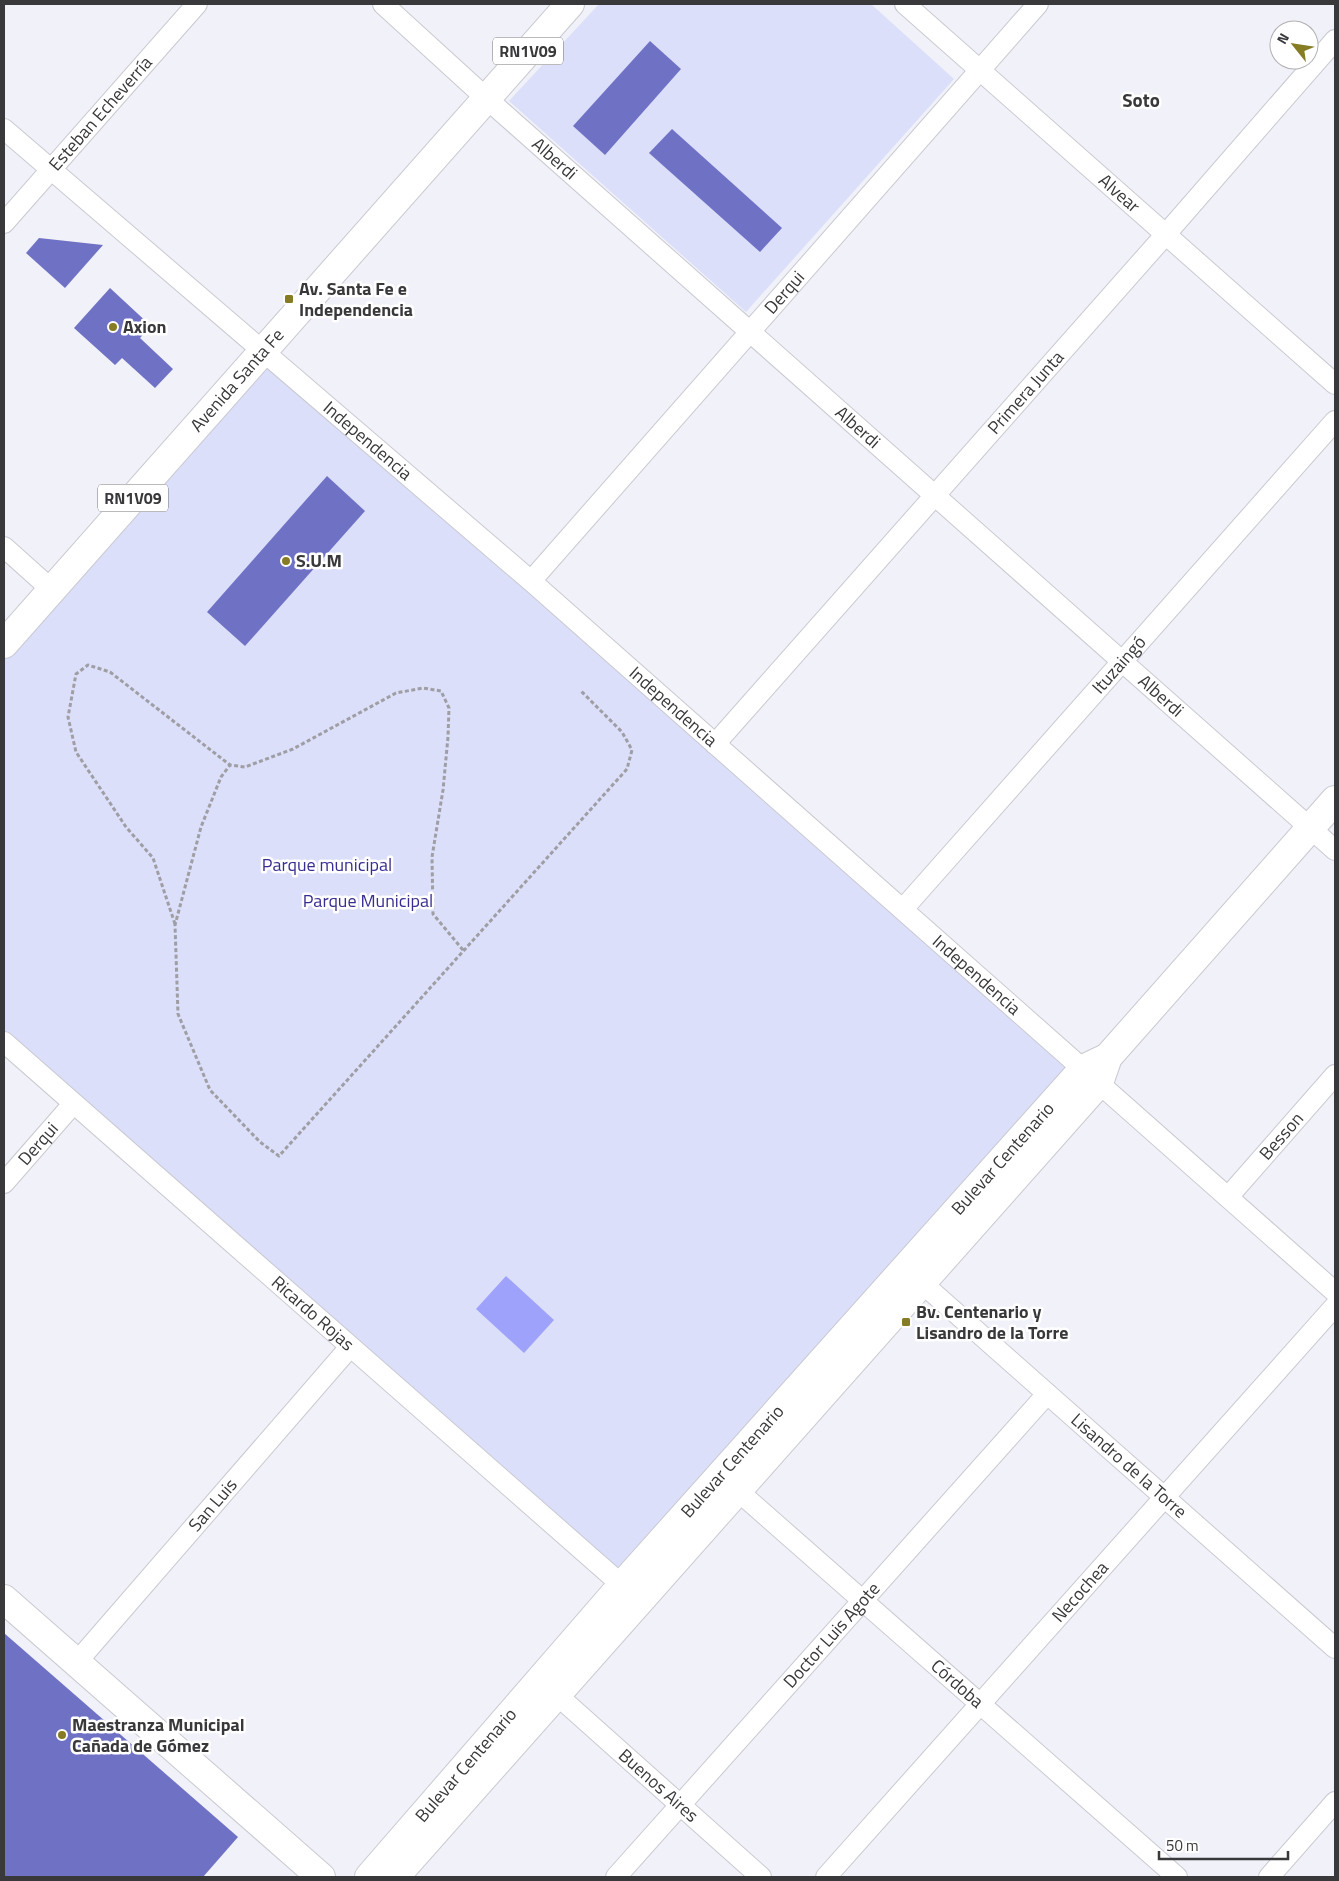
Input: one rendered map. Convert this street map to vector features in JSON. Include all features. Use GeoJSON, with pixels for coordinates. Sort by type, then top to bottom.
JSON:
{"type":"FeatureCollection","features":[{"type":"Feature","properties":{"kind":"main road","name":"Avenida Santa Fe"},"geometry":{"type":"LineString","coordinates":[[4,644],[570,4]]}},
{"type":"Feature","properties":{"kind":"main road","name":"Bulevar Centenario"},"geometry":{"type":"LineString","coordinates":[[369,1877],[631,1593],[1335,800]]}},
{"type":"Feature","properties":{"kind":"main road","name":"Bulevar Centenario"},"geometry":{"type":"LineString","coordinates":[[395,1877],[557,1695],[631,1593],[738,1491],[922,1283],[1091,1076]]}},
{"type":"Feature","properties":{"kind":"main road"},"geometry":{"type":"LineString","coordinates":[[4,1599],[321,1877]]}},
{"type":"Feature","properties":{"kind":"street","name":"Esteban Echeverría"},"geometry":{"type":"LineString","coordinates":[[4,223],[197,4]]}},
{"type":"Feature","properties":{"kind":"street","name":"Alberdi"},"geometry":{"type":"LineString","coordinates":[[383,4],[486,98],[1335,850]]}},
{"type":"Feature","properties":{"kind":"street","name":"Alvear"},"geometry":{"type":"LineString","coordinates":[[905,4],[1335,384]]}},
{"type":"Feature","properties":{"kind":"street","name":"Derqui"},"geometry":{"type":"LineString","coordinates":[[531,581],[1038,4]]}},
{"type":"Feature","properties":{"kind":"street","name":"Primera Junta"},"geometry":{"type":"LineString","coordinates":[[715,744],[1335,40]]}},
{"type":"Feature","properties":{"kind":"street","name":"Independencia"},"geometry":{"type":"LineString","coordinates":[[4,129],[531,581],[1335,1292]]}},
{"type":"Feature","properties":{"kind":"street","name":"Ituzaingó"},"geometry":{"type":"LineString","coordinates":[[903,909],[1335,422]]}},
{"type":"Feature","properties":{"kind":"street"},"geometry":{"type":"LineString","coordinates":[[4,547],[52,590]]}},
{"type":"Feature","properties":{"kind":"street","name":"Ricardo Rojas"},"geometry":{"type":"LineString","coordinates":[[4,1042],[631,1593]]}},
{"type":"Feature","properties":{"kind":"street","name":"Besson"},"geometry":{"type":"LineString","coordinates":[[1228,1197],[1335,1075]]}},
{"type":"Feature","properties":{"kind":"street","name":"Derqui"},"geometry":{"type":"LineString","coordinates":[[4,1183],[73,1104]]}},
{"type":"Feature","properties":{"kind":"street","name":"Lisandro de la Torre"},"geometry":{"type":"LineString","coordinates":[[922,1283],[1335,1648]]}},
{"type":"Feature","properties":{"kind":"street","name":"Necochea"},"geometry":{"type":"LineString","coordinates":[[826,1877],[1335,1306]]}},
{"type":"Feature","properties":{"kind":"street","name":"San Luis"},"geometry":{"type":"LineString","coordinates":[[76,1663],[350,1347]]}},
{"type":"Feature","properties":{"kind":"street","name":"Doctor Luis Agote"},"geometry":{"type":"LineString","coordinates":[[616,1877],[1047,1394]]}},
{"type":"Feature","properties":{"kind":"street","name":"Córdoba"},"geometry":{"type":"LineString","coordinates":[[738,1491],[1176,1877]]}},
{"type":"Feature","properties":{"kind":"street","name":"Buenos Aires"},"geometry":{"type":"LineString","coordinates":[[557,1695],[762,1877]]}},
{"type":"Feature","properties":{"kind":"street"},"geometry":{"type":"LineString","coordinates":[[1269,1877],[1335,1802]]}},
{"type":"Feature","properties":{"kind":"path"},"geometry":{"type":"LineString","coordinates":[[463,950],[433,914],[432,857],[444,790],[449,708],[441,691],[423,688],[396,693],[293,749],[245,767],[230,765],[110,672],[88,665],[76,674],[68,717],[76,752],[126,828],[154,858],[175,925],[178,1014],[210,1090],[260,1142],[279,1156],[627,769],[632,750],[622,732],[580,690]]}},
{"type":"Feature","properties":{"kind":"path"},"geometry":{"type":"LineString","coordinates":[[175,925],[201,827],[221,777],[230,765]]}},
{"type":"Feature","properties":{"kind":"green space"},"geometry":{"type":"Polygon","coordinates":[[[599,4],[871,4],[954,79],[746,312],[509,101],[599,4]]]}},
{"type":"Feature","properties":{"kind":"green space","name":"Parque Municipal"},"geometry":{"type":"Polygon","coordinates":[[[263,352],[1083,1069],[623,1584],[4,1042],[4,644],[263,352]]]}},
{"type":"Feature","properties":{"kind":"water"},"geometry":{"type":"Polygon","coordinates":[[[506,1276],[554,1320],[524,1353],[476,1309],[506,1276]]]}},
{"type":"Feature","properties":{"kind":"building"},"geometry":{"type":"Polygon","coordinates":[[[650,41],[681,69],[605,155],[573,126],[650,41]]]}},
{"type":"Feature","properties":{"kind":"building"},"geometry":{"type":"Polygon","coordinates":[[[672,129],[782,228],[760,252],[649,153],[672,129]]]}},
{"type":"Feature","properties":{"kind":"building"},"geometry":{"type":"Polygon","coordinates":[[[39,238],[103,245],[65,288],[26,253],[39,238]]]}},
{"type":"Feature","properties":{"kind":"building","name":"Axion"},"geometry":{"type":"Polygon","coordinates":[[[110,288],[151,326],[140,338],[173,369],[155,388],[122,358],[115,365],[74,328],[110,288]]]}},
{"type":"Feature","properties":{"kind":"building","name":"S.U.M"},"geometry":{"type":"Polygon","coordinates":[[[327,476],[365,511],[245,646],[207,612],[327,476]]]}},
{"type":"Feature","properties":{"kind":"building","name":"Maestranza Municipal Cañada de Gómez"},"geometry":{"type":"Polygon","coordinates":[[[4,1633],[238,1837],[203,1877],[4,1877],[4,1633]]]}},
{"type":"Feature","properties":{"kind":"place","name":"Av. Santa Fe e Independencia"},"geometry":{"type":"Point","coordinates":[289,299]}},
{"type":"Feature","properties":{"kind":"place","name":"Axion"},"geometry":{"type":"Point","coordinates":[113,327]}},
{"type":"Feature","properties":{"kind":"place","name":"S.U.M"},"geometry":{"type":"Point","coordinates":[286,561]}},
{"type":"Feature","properties":{"kind":"place","name":"Bv. Centenario y Lisandro de la Torre"},"geometry":{"type":"Point","coordinates":[906,1322]}},
{"type":"Feature","properties":{"kind":"place","name":"Maestranza Municipal Cañada de Gómez"},"geometry":{"type":"Point","coordinates":[62,1735]}},
{"type":"Feature","properties":{"kind":"district","name":"Soto"},"geometry":{"type":"Point","coordinates":[1141,100]}},
{"type":"Feature","properties":{"kind":"park label","name":"Parque municipal"},"geometry":{"type":"Point","coordinates":[327,865]}}]}
